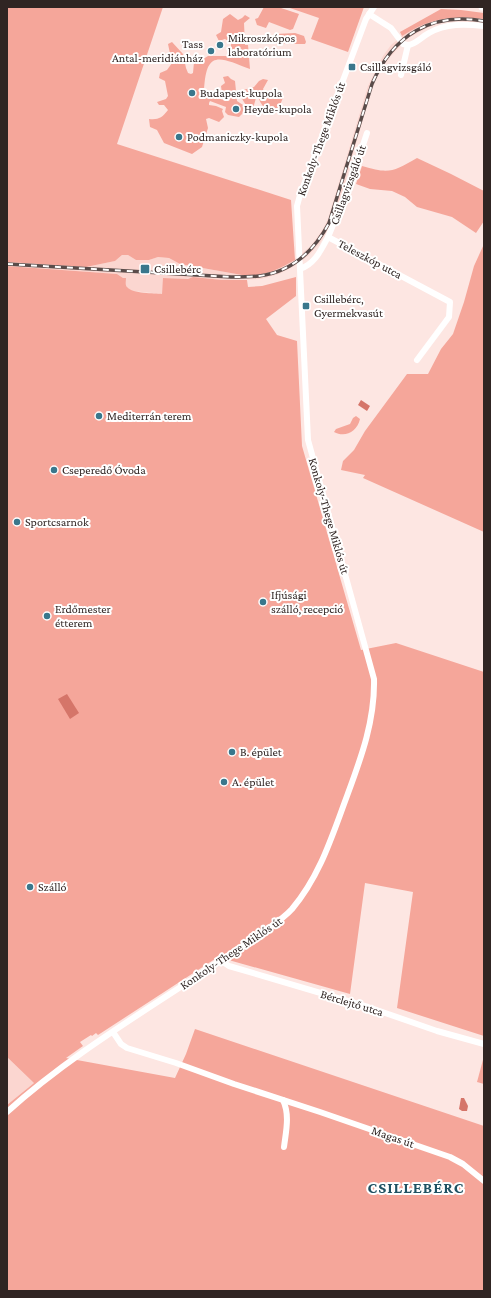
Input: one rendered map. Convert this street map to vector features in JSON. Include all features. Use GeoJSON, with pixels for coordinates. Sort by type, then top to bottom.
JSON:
{"type":"FeatureCollection","features":[{"type":"Feature","properties":{"kind":"street","name":"Konkoly-Thege Miklós út"},"geometry":{"type":"LineString","coordinates":[[7,1112],[58,1070],[278,922],[290,911],[308,888],[322,863],[360,760],[373,711],[374,679],[308,440],[298,200],[368,14],[374,7]]}},
{"type":"Feature","properties":{"kind":"street"},"geometry":{"type":"LineString","coordinates":[[368,14],[391,28],[403,44],[408,45],[442,27],[467,24],[484,26]]}},
{"type":"Feature","properties":{"kind":"street"},"geometry":{"type":"LineString","coordinates":[[400,75],[408,45]]}},
{"type":"Feature","properties":{"kind":"street","name":"Csillagvizsgáló út"},"geometry":{"type":"LineString","coordinates":[[328,237],[350,184],[367,133]]}},
{"type":"Feature","properties":{"kind":"street","name":"Teleszkóp utca"},"geometry":{"type":"LineString","coordinates":[[300,269],[306,267],[315,260],[328,237],[450,302],[449,317],[417,360]]}},
{"type":"Feature","properties":{"kind":"street","name":"Bérclejtő utca"},"geometry":{"type":"LineString","coordinates":[[220,960],[230,966],[368,1007],[436,1031],[484,1044]]}},
{"type":"Feature","properties":{"kind":"street","name":"Magas út"},"geometry":{"type":"LineString","coordinates":[[113,1032],[121,1044],[127,1048],[176,1062],[234,1084],[450,1157],[463,1164],[484,1181]]}},
{"type":"Feature","properties":{"kind":"street"},"geometry":{"type":"LineString","coordinates":[[283,1100],[286,1112],[284,1146]]}},
{"type":"Feature","properties":{"kind":"street"},"geometry":{"type":"LineString","coordinates":[[286,1112],[290,1107],[296,1104]]}},
{"type":"Feature","properties":{"kind":"shaded area"},"geometry":{"type":"Polygon","coordinates":[[[7,7],[163,7],[117,144],[291,200],[295,260],[271,272],[257,275],[242,275],[180,264],[169,258],[158,257],[149,260],[136,260],[128,255],[122,255],[115,261],[86,267],[7,262],[7,7]]]}},
{"type":"Feature","properties":{"kind":"shaded area"},"geometry":{"type":"Polygon","coordinates":[[[264,7],[278,7],[299,14],[293,29],[290,30],[269,22],[266,28],[257,25],[255,19],[258,18],[264,7]]]}},
{"type":"Feature","properties":{"kind":"shaded area"},"geometry":{"type":"Polygon","coordinates":[[[287,7],[364,7],[348,52],[311,39],[319,18],[287,7]]]}},
{"type":"Feature","properties":{"kind":"shaded area"},"geometry":{"type":"Polygon","coordinates":[[[441,9],[484,13],[484,19],[462,17],[442,19],[422,25],[402,36],[400,32],[441,9]]]}},
{"type":"Feature","properties":{"kind":"shaded area"},"geometry":{"type":"Polygon","coordinates":[[[230,14],[238,20],[245,15],[250,18],[244,23],[245,45],[248,45],[250,69],[230,61],[216,60],[211,62],[205,78],[204,91],[209,96],[228,101],[222,93],[221,86],[225,83],[223,77],[228,76],[235,81],[237,101],[243,105],[243,113],[239,117],[228,115],[225,112],[226,107],[210,101],[209,105],[223,109],[222,111],[224,117],[219,122],[209,118],[206,119],[208,128],[202,147],[192,154],[164,143],[157,130],[150,127],[149,119],[160,118],[168,110],[164,105],[159,105],[157,102],[166,99],[168,96],[165,81],[159,78],[160,73],[167,70],[172,63],[168,44],[172,42],[183,54],[188,73],[191,74],[193,73],[194,62],[200,61],[208,56],[230,56],[231,43],[225,39],[219,41],[216,35],[221,32],[223,19],[230,14]]]}},
{"type":"Feature","properties":{"kind":"shaded area"},"geometry":{"type":"Polygon","coordinates":[[[450,17],[484,19],[484,23],[457,21],[445,22],[429,27],[408,38],[390,57],[379,72],[371,90],[339,204],[331,224],[320,243],[308,256],[296,265],[279,274],[261,279],[222,280],[193,277],[188,279],[164,278],[162,294],[133,291],[127,288],[126,278],[123,278],[117,274],[7,266],[7,262],[86,267],[115,261],[122,255],[128,255],[136,260],[149,260],[158,257],[169,258],[180,264],[242,275],[271,272],[290,263],[311,246],[328,219],[368,86],[383,56],[391,45],[408,31],[431,21],[450,17]]]}},
{"type":"Feature","properties":{"kind":"shaded area"},"geometry":{"type":"Polygon","coordinates":[[[295,33],[304,36],[306,42],[305,44],[294,44],[291,41],[279,45],[273,41],[273,37],[276,34],[295,33]]]}},
{"type":"Feature","properties":{"kind":"shaded area"},"geometry":{"type":"Polygon","coordinates":[[[263,79],[268,80],[263,89],[266,97],[272,99],[279,94],[284,95],[277,113],[266,109],[259,99],[256,98],[252,112],[241,97],[243,90],[254,87],[263,79]]]}},
{"type":"Feature","properties":{"kind":"shaded area"},"geometry":{"type":"Polygon","coordinates":[[[417,158],[484,191],[484,221],[476,233],[452,217],[417,207],[405,197],[392,191],[370,189],[356,184],[362,166],[385,171],[396,169],[417,158]]]}},
{"type":"Feature","properties":{"kind":"shaded area"},"geometry":{"type":"Polygon","coordinates":[[[484,244],[484,532],[363,478],[365,475],[341,470],[343,461],[354,450],[365,431],[407,374],[428,374],[441,349],[453,334],[474,266],[484,244]]]}},
{"type":"Feature","properties":{"kind":"shaded area"},"geometry":{"type":"Polygon","coordinates":[[[7,266],[117,274],[123,278],[126,278],[127,287],[134,291],[162,294],[163,278],[188,279],[193,277],[222,280],[247,280],[248,287],[262,286],[296,277],[296,296],[266,319],[277,335],[297,341],[302,446],[361,650],[396,643],[484,672],[484,1036],[397,1008],[413,892],[365,883],[350,994],[218,957],[98,1035],[96,1033],[80,1042],[83,1046],[66,1058],[175,1078],[195,1029],[484,1126],[484,1291],[7,1291],[7,1105],[34,1083],[7,1057],[7,266]]]}},
{"type":"Feature","properties":{"kind":"shaded area"},"geometry":{"type":"Polygon","coordinates":[[[361,400],[370,406],[367,411],[358,405],[361,400]]]}},
{"type":"Feature","properties":{"kind":"shaded area"},"geometry":{"type":"Polygon","coordinates":[[[356,416],[360,419],[356,427],[350,433],[338,434],[334,432],[336,429],[350,424],[356,416]]]}},
{"type":"Feature","properties":{"kind":"shaded area"},"geometry":{"type":"Polygon","coordinates":[[[67,694],[79,713],[70,719],[58,699],[67,694]]]}},
{"type":"Feature","properties":{"kind":"shaded area"},"geometry":{"type":"Polygon","coordinates":[[[484,1056],[484,1084],[477,1082],[484,1056]]]}},
{"type":"Feature","properties":{"kind":"shaded area"},"geometry":{"type":"Polygon","coordinates":[[[7,1057],[34,1083],[7,1105],[7,1057]]]}},
{"type":"Feature","properties":{"kind":"shaded area"},"geometry":{"type":"Polygon","coordinates":[[[461,1098],[464,1098],[468,1106],[467,1111],[462,1111],[459,1109],[461,1098]]]}},
{"type":"Feature","properties":{"kind":"railway"},"geometry":{"type":"LineString","coordinates":[[7,264],[231,277],[249,277],[271,274],[291,265],[309,251],[329,223],[372,84],[391,52],[403,40],[416,31],[431,24],[447,20],[465,19],[484,21]]}},
{"type":"Feature","properties":{"kind":"place","name":"Mikroszkópos laboratórium"},"geometry":{"type":"Point","coordinates":[220,45]}},
{"type":"Feature","properties":{"kind":"place","name":"Tass Antal-meridiánház"},"geometry":{"type":"Point","coordinates":[211,51]}},
{"type":"Feature","properties":{"kind":"place","name":"Csillagvizsgáló"},"geometry":{"type":"Point","coordinates":[352,67]}},
{"type":"Feature","properties":{"kind":"place","name":"Budapest-kupola"},"geometry":{"type":"Point","coordinates":[192,93]}},
{"type":"Feature","properties":{"kind":"place","name":"Heyde-kupola"},"geometry":{"type":"Point","coordinates":[236,109]}},
{"type":"Feature","properties":{"kind":"place","name":"Podmaniczky-kupola"},"geometry":{"type":"Point","coordinates":[179,137]}},
{"type":"Feature","properties":{"kind":"place","name":"Csillebérc"},"geometry":{"type":"Point","coordinates":[145,269]}},
{"type":"Feature","properties":{"kind":"place","name":"Csillebérc, Gyermekvasút"},"geometry":{"type":"Point","coordinates":[306,306]}},
{"type":"Feature","properties":{"kind":"place","name":"Mediterrán terem"},"geometry":{"type":"Point","coordinates":[99,416]}},
{"type":"Feature","properties":{"kind":"place","name":"Cseperedő Óvoda"},"geometry":{"type":"Point","coordinates":[54,470]}},
{"type":"Feature","properties":{"kind":"place","name":"Sportcsarnok"},"geometry":{"type":"Point","coordinates":[17,522]}},
{"type":"Feature","properties":{"kind":"place","name":"Ifjúsági szálló, recepció"},"geometry":{"type":"Point","coordinates":[263,602]}},
{"type":"Feature","properties":{"kind":"place","name":"Erdőmester étterem"},"geometry":{"type":"Point","coordinates":[47,616]}},
{"type":"Feature","properties":{"kind":"place","name":"B. épület"},"geometry":{"type":"Point","coordinates":[232,752]}},
{"type":"Feature","properties":{"kind":"place","name":"A. épület"},"geometry":{"type":"Point","coordinates":[224,782]}},
{"type":"Feature","properties":{"kind":"place","name":"Szálló"},"geometry":{"type":"Point","coordinates":[30,887]}},
{"type":"Feature","properties":{"kind":"district","name":"CSILLEBÉRC"},"geometry":{"type":"Point","coordinates":[416,1187]}}]}
